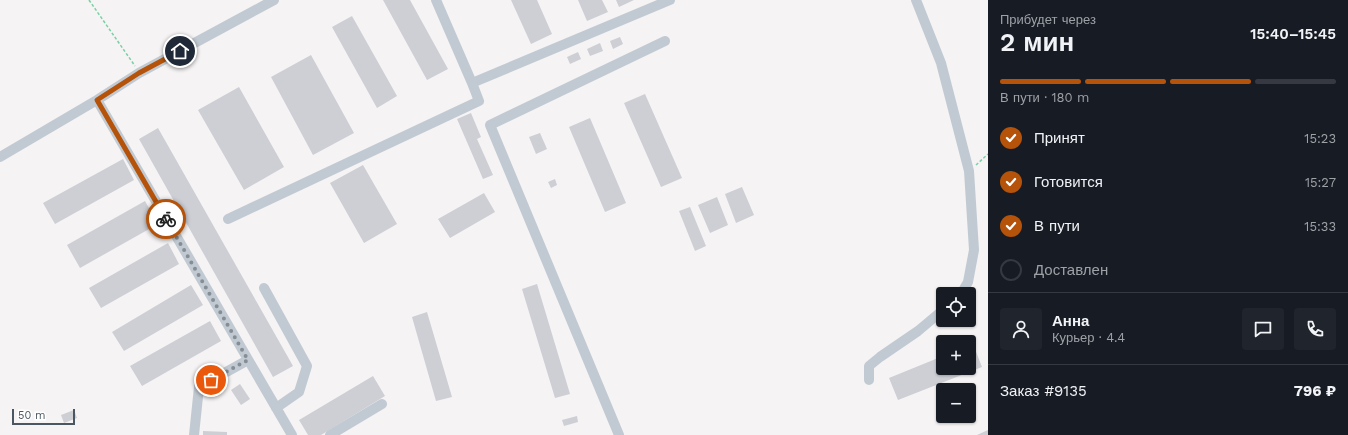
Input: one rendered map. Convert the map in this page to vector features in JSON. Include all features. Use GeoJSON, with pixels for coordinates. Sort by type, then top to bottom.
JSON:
{"type":"FeatureCollection","features":[{"type":"Feature","properties":{"kind":"street"},"geometry":{"type":"LineString","coordinates":[[0,157],[97,100],[139,73],[274,0]]}},
{"type":"Feature","properties":{"kind":"street"},"geometry":{"type":"LineString","coordinates":[[228,219],[479,101],[436,0]]}},
{"type":"Feature","properties":{"kind":"street"},"geometry":{"type":"LineString","coordinates":[[472,83],[670,0]]}},
{"type":"Feature","properties":{"kind":"street"},"geometry":{"type":"LineString","coordinates":[[916,0],[941,63],[970,171],[974,250],[968,282],[965,287]]}},
{"type":"Feature","properties":{"kind":"street"},"geometry":{"type":"LineString","coordinates":[[619,435],[490,125],[665,41]]}},
{"type":"Feature","properties":{"kind":"street"},"geometry":{"type":"LineString","coordinates":[[97,100],[292,435]]}},
{"type":"Feature","properties":{"kind":"street"},"geometry":{"type":"LineString","coordinates":[[264,288],[307,366],[299,392],[276,408]]}},
{"type":"Feature","properties":{"kind":"street"},"geometry":{"type":"LineString","coordinates":[[869,380],[868,366],[918,331],[936,316]]}},
{"type":"Feature","properties":{"kind":"street"},"geometry":{"type":"LineString","coordinates":[[194,435],[199,387],[248,360]]}},
{"type":"Feature","properties":{"kind":"street"},"geometry":{"type":"LineString","coordinates":[[330,435],[382,404]]}},
{"type":"Feature","properties":{"kind":"path"},"geometry":{"type":"LineString","coordinates":[[89,0],[139,73]]}},
{"type":"Feature","properties":{"kind":"path"},"geometry":{"type":"LineString","coordinates":[[970,171],[988,154]]}},
{"type":"Feature","properties":{"kind":"building"},"geometry":{"type":"Polygon","coordinates":[[[383,0],[410,0],[448,69],[427,80],[383,0]]]}},
{"type":"Feature","properties":{"kind":"building"},"geometry":{"type":"Polygon","coordinates":[[[511,0],[537,0],[552,34],[531,44],[511,0]]]}},
{"type":"Feature","properties":{"kind":"building"},"geometry":{"type":"Polygon","coordinates":[[[578,0],[602,0],[608,12],[587,21],[578,0]]]}},
{"type":"Feature","properties":{"kind":"building"},"geometry":{"type":"Polygon","coordinates":[[[616,0],[634,0],[619,7],[616,0]]]}},
{"type":"Feature","properties":{"kind":"building"},"geometry":{"type":"Polygon","coordinates":[[[352,16],[397,96],[377,108],[332,27],[352,16]]]}},
{"type":"Feature","properties":{"kind":"building"},"geometry":{"type":"Polygon","coordinates":[[[620,37],[623,44],[613,49],[610,41],[620,37]]]}},
{"type":"Feature","properties":{"kind":"building"},"geometry":{"type":"Polygon","coordinates":[[[600,43],[603,51],[590,56],[587,49],[600,43]]]}},
{"type":"Feature","properties":{"kind":"building"},"geometry":{"type":"Polygon","coordinates":[[[578,52],[581,59],[570,64],[567,57],[578,52]]]}},
{"type":"Feature","properties":{"kind":"building"},"geometry":{"type":"Polygon","coordinates":[[[311,55],[354,133],[313,155],[271,77],[311,55]]]}},
{"type":"Feature","properties":{"kind":"building"},"geometry":{"type":"Polygon","coordinates":[[[239,87],[284,167],[244,190],[198,110],[239,87]]]}},
{"type":"Feature","properties":{"kind":"building"},"geometry":{"type":"Polygon","coordinates":[[[645,94],[682,178],[661,187],[624,103],[645,94]]]}},
{"type":"Feature","properties":{"kind":"building"},"geometry":{"type":"Polygon","coordinates":[[[471,113],[481,137],[477,139],[493,175],[483,179],[457,119],[471,113]]]}},
{"type":"Feature","properties":{"kind":"building"},"geometry":{"type":"Polygon","coordinates":[[[590,118],[626,203],[605,212],[569,127],[590,118]]]}},
{"type":"Feature","properties":{"kind":"building"},"geometry":{"type":"Polygon","coordinates":[[[158,128],[293,366],[273,377],[139,139],[158,128]]]}},
{"type":"Feature","properties":{"kind":"building"},"geometry":{"type":"Polygon","coordinates":[[[540,133],[547,149],[536,154],[529,137],[540,133]]]}},
{"type":"Feature","properties":{"kind":"building"},"geometry":{"type":"Polygon","coordinates":[[[123,159],[134,180],[55,224],[43,203],[123,159]]]}},
{"type":"Feature","properties":{"kind":"building"},"geometry":{"type":"Polygon","coordinates":[[[363,165],[397,224],[364,243],[330,183],[363,165]]]}},
{"type":"Feature","properties":{"kind":"building"},"geometry":{"type":"Polygon","coordinates":[[[555,179],[557,185],[551,188],[548,182],[555,179]]]}},
{"type":"Feature","properties":{"kind":"building"},"geometry":{"type":"Polygon","coordinates":[[[742,187],[754,215],[736,223],[725,194],[742,187]]]}},
{"type":"Feature","properties":{"kind":"building"},"geometry":{"type":"Polygon","coordinates":[[[484,193],[495,212],[450,238],[438,219],[484,193]]]}},
{"type":"Feature","properties":{"kind":"building"},"geometry":{"type":"Polygon","coordinates":[[[717,197],[728,225],[710,233],[698,205],[717,197]]]}},
{"type":"Feature","properties":{"kind":"building"},"geometry":{"type":"Polygon","coordinates":[[[145,201],[158,224],[80,268],[67,245],[145,201]]]}},
{"type":"Feature","properties":{"kind":"building"},"geometry":{"type":"Polygon","coordinates":[[[690,207],[706,246],[695,251],[679,211],[690,207]]]}},
{"type":"Feature","properties":{"kind":"building"},"geometry":{"type":"Polygon","coordinates":[[[168,243],[179,264],[101,308],[89,288],[168,243]]]}},
{"type":"Feature","properties":{"kind":"building"},"geometry":{"type":"Polygon","coordinates":[[[537,284],[570,394],[555,398],[522,289],[537,284]]]}},
{"type":"Feature","properties":{"kind":"building"},"geometry":{"type":"Polygon","coordinates":[[[191,285],[203,305],[124,351],[112,332],[191,285]]]}},
{"type":"Feature","properties":{"kind":"building"},"geometry":{"type":"Polygon","coordinates":[[[427,312],[452,397],[436,401],[412,317],[427,312]]]}},
{"type":"Feature","properties":{"kind":"building"},"geometry":{"type":"Polygon","coordinates":[[[210,321],[221,341],[142,386],[130,366],[210,321]]]}},
{"type":"Feature","properties":{"kind":"building"},"geometry":{"type":"Polygon","coordinates":[[[976,352],[982,367],[976,369],[976,352]]]}},
{"type":"Feature","properties":{"kind":"building"},"geometry":{"type":"Polygon","coordinates":[[[936,359],[936,375],[962,375],[941,383],[936,383],[936,385],[898,400],[889,378],[936,359]]]}},
{"type":"Feature","properties":{"kind":"building"},"geometry":{"type":"Polygon","coordinates":[[[373,376],[385,396],[321,435],[308,435],[299,420],[373,376]]]}},
{"type":"Feature","properties":{"kind":"building"},"geometry":{"type":"Polygon","coordinates":[[[240,384],[250,399],[241,405],[231,390],[240,384]]]}},
{"type":"Feature","properties":{"kind":"building"},"geometry":{"type":"Polygon","coordinates":[[[74,410],[77,418],[64,423],[61,415],[74,410]]]}},
{"type":"Feature","properties":{"kind":"building"},"geometry":{"type":"Polygon","coordinates":[[[577,416],[578,422],[564,426],[562,420],[577,416]]]}},
{"type":"Feature","properties":{"kind":"building"},"geometry":{"type":"Polygon","coordinates":[[[988,430],[988,435],[977,435],[988,430]]]}},
{"type":"Feature","properties":{"kind":"building"},"geometry":{"type":"Polygon","coordinates":[[[203,431],[227,432],[227,435],[203,435],[203,431]]]}},
{"type":"Feature","properties":{"kind":"way so far"},"geometry":{"type":"LineString","coordinates":[[166,219],[248,360],[211,380]]}},
{"type":"Feature","properties":{"kind":"route"},"geometry":{"type":"LineString","coordinates":[[166,219],[97,100],[139,73],[180,51]]}}]}
